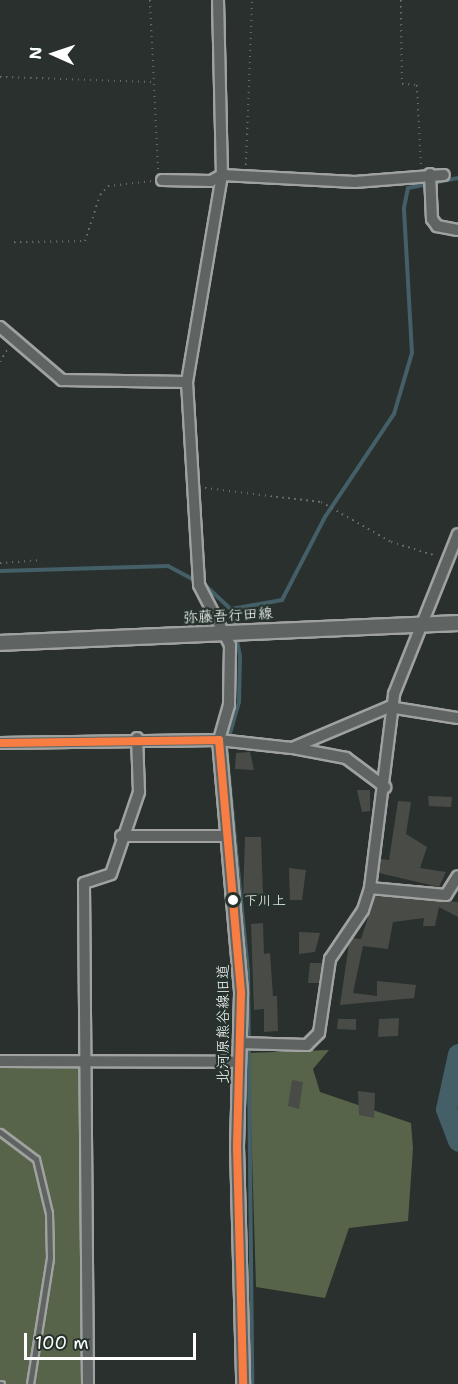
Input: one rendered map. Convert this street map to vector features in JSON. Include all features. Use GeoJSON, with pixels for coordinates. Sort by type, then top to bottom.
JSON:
{"type":"FeatureCollection","features":[{"type":"Feature","properties":{"kind":"main road","name":"弥藤吾行田線"},"geometry":{"type":"LineString","coordinates":[[0,643],[458,623]]}},
{"type":"Feature","properties":{"kind":"street"},"geometry":{"type":"LineString","coordinates":[[218,0],[222,175],[187,382],[199,585],[228,632],[229,705],[219,740]]}},
{"type":"Feature","properties":{"kind":"street"},"geometry":{"type":"LineString","coordinates":[[162,180],[211,181],[222,175],[355,182],[444,175]]}},
{"type":"Feature","properties":{"kind":"street"},"geometry":{"type":"LineString","coordinates":[[426,175],[432,219],[437,226],[458,230]]}},
{"type":"Feature","properties":{"kind":"street"},"geometry":{"type":"LineString","coordinates":[[0,327],[62,380],[187,382]]}},
{"type":"Feature","properties":{"kind":"street"},"geometry":{"type":"LineString","coordinates":[[240,1042],[307,1045],[319,1033],[330,959],[363,910],[369,888],[397,706],[394,694],[458,534]]}},
{"type":"Feature","properties":{"kind":"street"},"geometry":{"type":"LineString","coordinates":[[292,748],[397,706],[458,718]]}},
{"type":"Feature","properties":{"kind":"street"},"geometry":{"type":"LineString","coordinates":[[0,743],[137,738],[219,740],[292,748],[346,758],[384,787]]}},
{"type":"Feature","properties":{"kind":"street"},"geometry":{"type":"LineString","coordinates":[[88,1384],[84,883],[111,874],[121,836],[138,792],[137,738]]}},
{"type":"Feature","properties":{"kind":"street","name":"北河原熊谷線旧道"},"geometry":{"type":"LineString","coordinates":[[219,740],[228,836],[240,1042],[243,1384]]}},
{"type":"Feature","properties":{"kind":"street"},"geometry":{"type":"LineString","coordinates":[[121,836],[228,836]]}},
{"type":"Feature","properties":{"kind":"street"},"geometry":{"type":"LineString","coordinates":[[369,888],[446,895],[458,876]]}},
{"type":"Feature","properties":{"kind":"street"},"geometry":{"type":"LineString","coordinates":[[0,1061],[240,1062]]}},
{"type":"Feature","properties":{"kind":"lane"},"geometry":{"type":"LineString","coordinates":[[0,1132],[36,1159],[48,1203],[50,1258],[30,1384]]}},
{"type":"Feature","properties":{"kind":"path"},"geometry":{"type":"LineString","coordinates":[[14,242],[85,241],[100,195],[108,186],[162,180],[154,151],[150,0]]}},
{"type":"Feature","properties":{"kind":"path"},"geometry":{"type":"LineString","coordinates":[[246,176],[252,0]]}},
{"type":"Feature","properties":{"kind":"path"},"geometry":{"type":"LineString","coordinates":[[401,0],[402,84],[417,85],[426,175]]}},
{"type":"Feature","properties":{"kind":"path"},"geometry":{"type":"LineString","coordinates":[[0,77],[153,82]]}},
{"type":"Feature","properties":{"kind":"path"},"geometry":{"type":"LineString","coordinates":[[0,362],[14,341]]}},
{"type":"Feature","properties":{"kind":"path"},"geometry":{"type":"LineString","coordinates":[[193,488],[321,502],[391,542],[447,558]]}},
{"type":"Feature","properties":{"kind":"path"},"geometry":{"type":"LineString","coordinates":[[0,563],[41,560]]}},
{"type":"Feature","properties":{"kind":"green space"},"geometry":{"type":"Polygon","coordinates":[[[329,1050],[313,1069],[320,1092],[411,1123],[413,1148],[408,1221],[349,1228],[325,1298],[256,1287],[249,1053],[329,1050]]]}},
{"type":"Feature","properties":{"kind":"green space"},"geometry":{"type":"Polygon","coordinates":[[[82,1064],[83,1384],[0,1384],[0,1065],[82,1064]]]}},
{"type":"Feature","properties":{"kind":"building"},"geometry":{"type":"Polygon","coordinates":[[[250,752],[254,770],[235,769],[236,753],[250,752]]]}},
{"type":"Feature","properties":{"kind":"building"},"geometry":{"type":"Polygon","coordinates":[[[357,790],[370,790],[370,811],[362,812],[357,790]]]}},
{"type":"Feature","properties":{"kind":"building"},"geometry":{"type":"Polygon","coordinates":[[[428,796],[452,797],[451,807],[429,806],[428,796]]]}},
{"type":"Feature","properties":{"kind":"building"},"geometry":{"type":"Polygon","coordinates":[[[398,801],[411,802],[406,834],[427,847],[420,868],[446,872],[439,887],[379,873],[381,859],[389,860],[398,801]]]}},
{"type":"Feature","properties":{"kind":"building"},"geometry":{"type":"Polygon","coordinates":[[[245,837],[261,837],[263,895],[243,898],[245,837]]]}},
{"type":"Feature","properties":{"kind":"building"},"geometry":{"type":"Polygon","coordinates":[[[289,868],[306,870],[302,900],[290,900],[289,868]]]}},
{"type":"Feature","properties":{"kind":"building"},"geometry":{"type":"Polygon","coordinates":[[[375,896],[458,902],[458,917],[439,907],[435,926],[423,926],[424,918],[393,922],[388,949],[363,946],[353,993],[377,996],[377,981],[416,985],[414,998],[340,1005],[349,944],[353,938],[361,939],[375,896]]]}},
{"type":"Feature","properties":{"kind":"building"},"geometry":{"type":"Polygon","coordinates":[[[263,923],[264,954],[270,953],[273,996],[277,996],[278,1031],[264,1032],[264,1009],[254,1010],[251,924],[263,923]]]}},
{"type":"Feature","properties":{"kind":"building"},"geometry":{"type":"Polygon","coordinates":[[[299,932],[320,933],[315,952],[299,954],[299,932]]]}},
{"type":"Feature","properties":{"kind":"building"},"geometry":{"type":"Polygon","coordinates":[[[310,963],[322,963],[319,983],[308,983],[310,963]]]}},
{"type":"Feature","properties":{"kind":"building"},"geometry":{"type":"Polygon","coordinates":[[[399,1018],[398,1036],[378,1037],[379,1019],[399,1018]]]}},
{"type":"Feature","properties":{"kind":"building"},"geometry":{"type":"Polygon","coordinates":[[[338,1019],[356,1019],[356,1030],[337,1029],[338,1019]]]}},
{"type":"Feature","properties":{"kind":"building"},"geometry":{"type":"Polygon","coordinates":[[[292,1080],[303,1082],[299,1109],[288,1106],[292,1080]]]}},
{"type":"Feature","properties":{"kind":"building"},"geometry":{"type":"Polygon","coordinates":[[[358,1091],[375,1093],[374,1118],[359,1115],[358,1091]]]}},
{"type":"Feature","properties":{"kind":"waterway"},"geometry":{"type":"LineString","coordinates":[[231,609],[282,600],[325,517],[394,414],[412,353],[404,208],[408,188],[458,178]]}},
{"type":"Feature","properties":{"kind":"waterway"},"geometry":{"type":"LineString","coordinates":[[0,571],[168,566],[207,587],[231,609],[240,656],[239,702],[226,747],[248,972],[252,1384]]}},
{"type":"Feature","properties":{"kind":"waterway"},"geometry":{"type":"LineString","coordinates":[[458,1054],[446,1109],[458,1141]]}},
{"type":"Feature","properties":{"kind":"transit line"},"geometry":{"type":"LineString","coordinates":[[219,740],[241,994],[237,1147],[243,1384]]}},
{"type":"Feature","properties":{"kind":"transit line"},"geometry":{"type":"LineString","coordinates":[[0,743],[219,740]]}},
{"type":"Feature","properties":{"kind":"place","name":"下川上"},"geometry":{"type":"Point","coordinates":[233,900]}}]}
